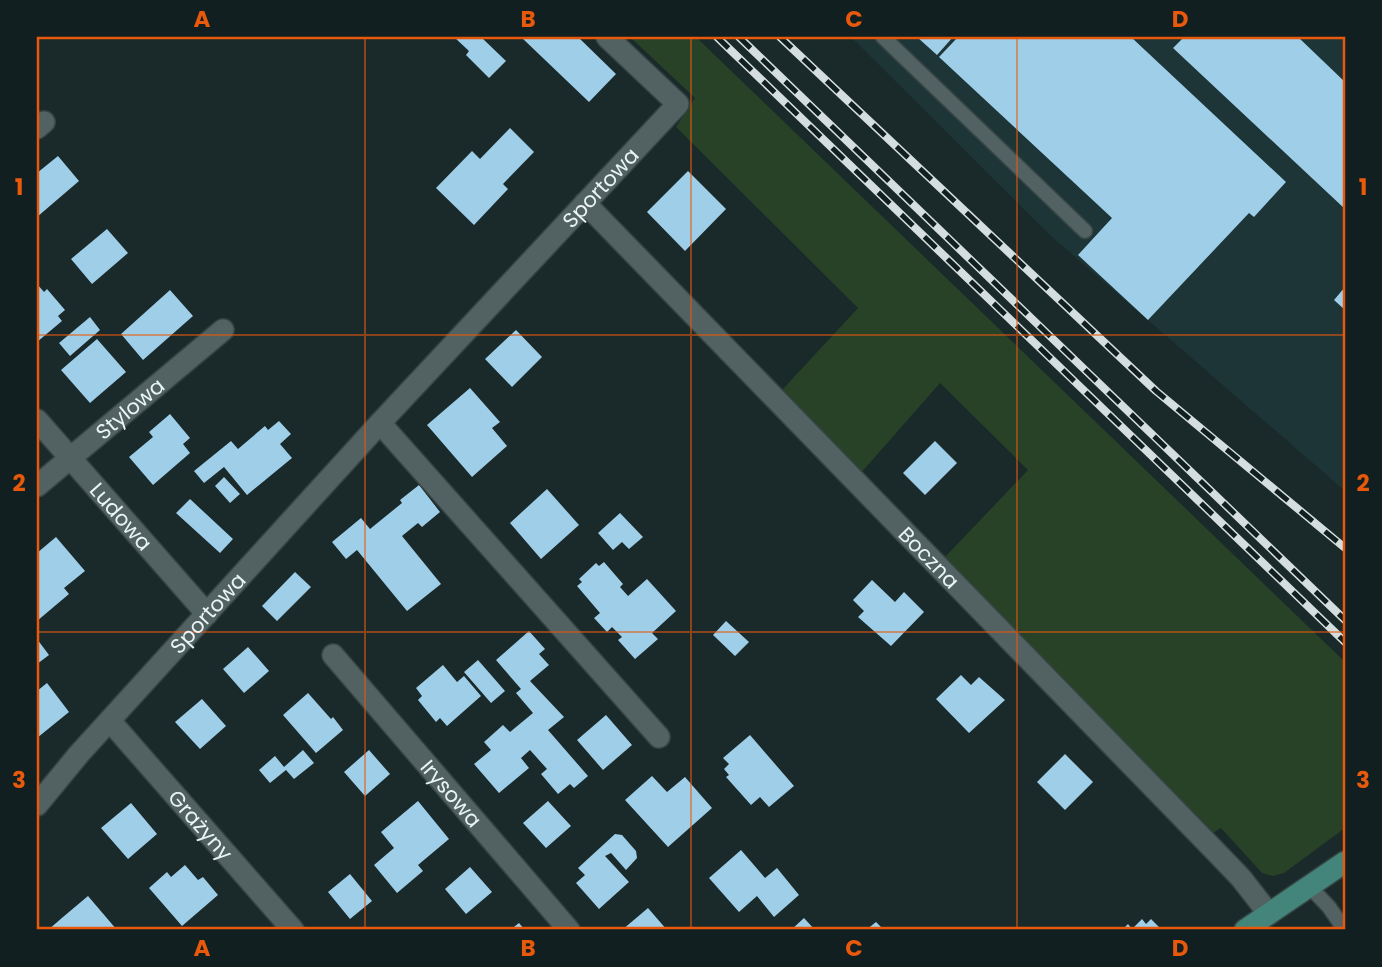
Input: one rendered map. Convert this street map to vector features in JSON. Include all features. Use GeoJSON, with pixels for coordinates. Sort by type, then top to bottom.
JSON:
{"type":"FeatureCollection","features":[{"type":"Feature","properties":{"kind":"street","name":"Sportowa"},"geometry":{"type":"LineString","coordinates":[[37,805],[380,423],[678,104],[607,37]]}},
{"type":"Feature","properties":{"kind":"street","name":"Boczna"},"geometry":{"type":"LineString","coordinates":[[585,204],[1208,843],[1241,878],[1269,914]]}},
{"type":"Feature","properties":{"kind":"street","name":"Stylowa"},"geometry":{"type":"LineString","coordinates":[[37,486],[223,330]]}},
{"type":"Feature","properties":{"kind":"street","name":"Ludowa"},"geometry":{"type":"LineString","coordinates":[[37,420],[206,614]]}},
{"type":"Feature","properties":{"kind":"street"},"geometry":{"type":"LineString","coordinates":[[380,423],[659,737]]}},
{"type":"Feature","properties":{"kind":"street","name":"Irysowa"},"geometry":{"type":"LineString","coordinates":[[332,655],[569,930]]}},
{"type":"Feature","properties":{"kind":"street","name":"Grażyny"},"geometry":{"type":"LineString","coordinates":[[110,721],[293,930]]}},
{"type":"Feature","properties":{"kind":"street"},"geometry":{"type":"LineString","coordinates":[[1245,930],[1345,862]]}},
{"type":"Feature","properties":{"kind":"lane"},"geometry":{"type":"LineString","coordinates":[[883,37],[1085,231]]}},
{"type":"Feature","properties":{"kind":"lane"},"geometry":{"type":"LineString","coordinates":[[1310,887],[1329,907],[1345,930]]}},
{"type":"Feature","properties":{"kind":"shaded area"},"geometry":{"type":"Polygon","coordinates":[[[851,37],[1345,37],[1345,491],[1051,236],[851,37]]]}},
{"type":"Feature","properties":{"kind":"green space"},"geometry":{"type":"Polygon","coordinates":[[[630,37],[696,37],[1345,662],[1345,828],[1284,873],[1273,876],[1262,873],[1221,828],[1211,834],[945,557],[1028,470],[940,383],[860,474],[782,390],[858,308],[676,127],[695,98],[630,37]]]}},
{"type":"Feature","properties":{"kind":"building"},"geometry":{"type":"Polygon","coordinates":[[[454,37],[481,37],[506,61],[489,78],[466,55],[469,51],[454,37]]]}},
{"type":"Feature","properties":{"kind":"building"},"geometry":{"type":"Polygon","coordinates":[[[521,37],[578,37],[616,74],[589,102],[521,37]]]}},
{"type":"Feature","properties":{"kind":"building"},"geometry":{"type":"Polygon","coordinates":[[[917,37],[953,37],[937,55],[917,37]]]}},
{"type":"Feature","properties":{"kind":"building"},"geometry":{"type":"Polygon","coordinates":[[[958,37],[1131,37],[1286,182],[1254,217],[1249,213],[1148,320],[1078,255],[1112,218],[939,57],[958,37]]]}},
{"type":"Feature","properties":{"kind":"building"},"geometry":{"type":"Polygon","coordinates":[[[1184,37],[1298,37],[1345,82],[1345,209],[1173,48],[1184,37]]]}},
{"type":"Feature","properties":{"kind":"building"},"geometry":{"type":"Polygon","coordinates":[[[510,128],[534,152],[503,184],[508,189],[474,225],[436,188],[472,151],[480,159],[510,128]]]}},
{"type":"Feature","properties":{"kind":"building"},"geometry":{"type":"Polygon","coordinates":[[[58,156],[79,181],[37,217],[37,173],[58,156]]]}},
{"type":"Feature","properties":{"kind":"building"},"geometry":{"type":"Polygon","coordinates":[[[688,171],[726,209],[685,251],[647,212],[688,171]]]}},
{"type":"Feature","properties":{"kind":"building"},"geometry":{"type":"Polygon","coordinates":[[[107,229],[128,253],[92,284],[71,259],[107,229]]]}},
{"type":"Feature","properties":{"kind":"building"},"geometry":{"type":"Polygon","coordinates":[[[37,284],[44,292],[47,289],[65,310],[58,316],[62,321],[37,342],[37,284]]]}},
{"type":"Feature","properties":{"kind":"building"},"geometry":{"type":"Polygon","coordinates":[[[1345,287],[1345,310],[1334,300],[1345,287]]]}},
{"type":"Feature","properties":{"kind":"building"},"geometry":{"type":"Polygon","coordinates":[[[170,290],[193,316],[143,360],[121,334],[170,290]]]}},
{"type":"Feature","properties":{"kind":"building"},"geometry":{"type":"Polygon","coordinates":[[[90,317],[100,330],[70,356],[59,343],[90,317]]]}},
{"type":"Feature","properties":{"kind":"building"},"geometry":{"type":"Polygon","coordinates":[[[516,330],[542,357],[512,387],[485,359],[516,330]]]}},
{"type":"Feature","properties":{"kind":"building"},"geometry":{"type":"Polygon","coordinates":[[[97,339],[126,372],[90,403],[61,370],[97,339]]]}},
{"type":"Feature","properties":{"kind":"building"},"geometry":{"type":"Polygon","coordinates":[[[470,388],[500,422],[492,428],[507,446],[472,477],[427,425],[470,388]]]}},
{"type":"Feature","properties":{"kind":"building"},"geometry":{"type":"Polygon","coordinates":[[[170,414],[190,438],[183,444],[190,453],[153,485],[129,457],[153,437],[149,432],[170,414]]]}},
{"type":"Feature","properties":{"kind":"building"},"geometry":{"type":"Polygon","coordinates":[[[279,421],[291,434],[280,444],[292,458],[247,495],[224,467],[204,483],[194,471],[231,441],[238,449],[265,426],[268,430],[279,421]]]}},
{"type":"Feature","properties":{"kind":"building"},"geometry":{"type":"Polygon","coordinates":[[[935,441],[957,463],[925,495],[903,473],[935,441]]]}},
{"type":"Feature","properties":{"kind":"building"},"geometry":{"type":"Polygon","coordinates":[[[224,477],[240,494],[230,503],[215,486],[224,477]]]}},
{"type":"Feature","properties":{"kind":"building"},"geometry":{"type":"Polygon","coordinates":[[[419,485],[440,512],[422,527],[418,523],[402,536],[441,584],[407,611],[357,550],[346,559],[332,542],[361,518],[370,529],[419,485]]]}},
{"type":"Feature","properties":{"kind":"building"},"geometry":{"type":"Polygon","coordinates":[[[547,489],[579,525],[541,559],[510,523],[547,489]]]}},
{"type":"Feature","properties":{"kind":"building"},"geometry":{"type":"Polygon","coordinates":[[[190,499],[233,539],[220,553],[176,513],[190,499]]]}},
{"type":"Feature","properties":{"kind":"building"},"geometry":{"type":"Polygon","coordinates":[[[620,513],[643,537],[629,549],[622,542],[613,550],[598,533],[620,513]]]}},
{"type":"Feature","properties":{"kind":"building"},"geometry":{"type":"Polygon","coordinates":[[[56,537],[85,571],[64,588],[69,594],[37,621],[37,553],[56,537]]]}},
{"type":"Feature","properties":{"kind":"building"},"geometry":{"type":"Polygon","coordinates":[[[604,562],[623,584],[620,587],[628,596],[647,579],[676,611],[652,633],[658,639],[635,659],[618,640],[622,637],[612,627],[607,632],[594,618],[600,613],[577,586],[582,582],[579,579],[596,563],[599,566],[604,562]]]}},
{"type":"Feature","properties":{"kind":"building"},"geometry":{"type":"Polygon","coordinates":[[[295,572],[311,587],[277,621],[262,606],[295,572]]]}},
{"type":"Feature","properties":{"kind":"building"},"geometry":{"type":"Polygon","coordinates":[[[872,580],[895,602],[904,592],[924,612],[891,646],[858,617],[864,611],[853,600],[872,580]]]}},
{"type":"Feature","properties":{"kind":"building"},"geometry":{"type":"Polygon","coordinates":[[[726,621],[749,642],[735,656],[713,635],[726,621]]]}},
{"type":"Feature","properties":{"kind":"building"},"geometry":{"type":"Polygon","coordinates":[[[529,631],[545,649],[539,654],[549,665],[530,681],[564,717],[548,730],[588,776],[574,788],[570,784],[558,794],[541,774],[547,769],[530,750],[521,758],[529,768],[499,793],[474,764],[491,750],[484,742],[503,725],[510,732],[533,713],[516,693],[521,689],[496,660],[529,631]]]}},
{"type":"Feature","properties":{"kind":"building"},"geometry":{"type":"Polygon","coordinates":[[[37,639],[49,655],[37,664],[37,639]]]}},
{"type":"Feature","properties":{"kind":"building"},"geometry":{"type":"Polygon","coordinates":[[[248,647],[269,671],[244,693],[223,669],[248,647]]]}},
{"type":"Feature","properties":{"kind":"building"},"geometry":{"type":"Polygon","coordinates":[[[478,660],[505,691],[491,703],[464,672],[478,660]]]}},
{"type":"Feature","properties":{"kind":"building"},"geometry":{"type":"Polygon","coordinates":[[[443,665],[457,682],[464,676],[481,696],[447,726],[440,718],[436,722],[418,700],[422,696],[416,688],[443,665]]]}},
{"type":"Feature","properties":{"kind":"building"},"geometry":{"type":"Polygon","coordinates":[[[961,675],[971,685],[979,677],[1005,700],[969,733],[936,699],[961,675]]]}},
{"type":"Feature","properties":{"kind":"building"},"geometry":{"type":"Polygon","coordinates":[[[47,683],[69,712],[37,738],[37,691],[47,683]]]}},
{"type":"Feature","properties":{"kind":"building"},"geometry":{"type":"Polygon","coordinates":[[[308,693],[343,730],[316,753],[283,715],[308,693]]]}},
{"type":"Feature","properties":{"kind":"building"},"geometry":{"type":"Polygon","coordinates":[[[202,699],[226,726],[200,749],[175,722],[202,699]]]}},
{"type":"Feature","properties":{"kind":"building"},"geometry":{"type":"Polygon","coordinates":[[[606,715],[632,745],[603,770],[577,740],[606,715]]]}},
{"type":"Feature","properties":{"kind":"building"},"geometry":{"type":"Polygon","coordinates":[[[750,735],[794,786],[769,807],[760,797],[751,805],[726,777],[729,775],[724,769],[729,764],[723,758],[750,735]]]}},
{"type":"Feature","properties":{"kind":"building"},"geometry":{"type":"Polygon","coordinates":[[[303,750],[314,763],[294,779],[286,770],[270,783],[259,770],[275,756],[284,767],[303,750]]]}},
{"type":"Feature","properties":{"kind":"building"},"geometry":{"type":"Polygon","coordinates":[[[369,750],[390,774],[365,796],[344,772],[369,750]]]}},
{"type":"Feature","properties":{"kind":"building"},"geometry":{"type":"Polygon","coordinates":[[[1065,754],[1093,782],[1065,810],[1037,782],[1065,754]]]}},
{"type":"Feature","properties":{"kind":"building"},"geometry":{"type":"Polygon","coordinates":[[[652,776],[667,792],[685,777],[712,808],[668,847],[625,800],[652,776]]]}},
{"type":"Feature","properties":{"kind":"building"},"geometry":{"type":"Polygon","coordinates":[[[418,801],[449,839],[418,865],[423,871],[397,893],[374,865],[394,848],[381,832],[418,801]]]}},
{"type":"Feature","properties":{"kind":"building"},"geometry":{"type":"Polygon","coordinates":[[[548,801],[571,826],[546,848],[523,823],[548,801]]]}},
{"type":"Feature","properties":{"kind":"building"},"geometry":{"type":"Polygon","coordinates":[[[131,803],[157,834],[128,859],[101,828],[131,803]]]}},
{"type":"Feature","properties":{"kind":"building"},"geometry":{"type":"Polygon","coordinates":[[[615,834],[622,835],[636,851],[637,858],[626,870],[611,853],[605,856],[629,882],[599,909],[576,883],[585,875],[578,868],[615,834]]]}},
{"type":"Feature","properties":{"kind":"building"},"geometry":{"type":"Polygon","coordinates":[[[741,850],[765,878],[777,868],[799,895],[774,917],[757,896],[739,912],[709,878],[741,850]]]}},
{"type":"Feature","properties":{"kind":"building"},"geometry":{"type":"Polygon","coordinates":[[[185,865],[198,880],[203,877],[218,895],[182,926],[149,888],[167,872],[171,877],[185,865]]]}},
{"type":"Feature","properties":{"kind":"building"},"geometry":{"type":"Polygon","coordinates":[[[470,867],[492,892],[466,914],[445,889],[470,867]]]}},
{"type":"Feature","properties":{"kind":"building"},"geometry":{"type":"Polygon","coordinates":[[[350,874],[372,901],[350,919],[328,892],[350,874]]]}},
{"type":"Feature","properties":{"kind":"building"},"geometry":{"type":"Polygon","coordinates":[[[88,896],[117,930],[48,930],[63,917],[88,896]]]}},
{"type":"Feature","properties":{"kind":"building"},"geometry":{"type":"Polygon","coordinates":[[[648,908],[667,930],[622,930],[648,908]]]}},
{"type":"Feature","properties":{"kind":"building"},"geometry":{"type":"Polygon","coordinates":[[[804,918],[815,930],[791,930],[804,918]]]}},
{"type":"Feature","properties":{"kind":"building"},"geometry":{"type":"Polygon","coordinates":[[[1142,919],[1146,924],[1151,919],[1162,930],[1122,930],[1128,924],[1132,929],[1142,919]]]}},
{"type":"Feature","properties":{"kind":"building"},"geometry":{"type":"Polygon","coordinates":[[[876,922],[884,930],[866,930],[876,922]]]}},
{"type":"Feature","properties":{"kind":"building"},"geometry":{"type":"Polygon","coordinates":[[[519,923],[525,930],[510,930],[519,923]]]}},
{"type":"Feature","properties":{"kind":"railway"},"geometry":{"type":"LineString","coordinates":[[717,37],[1345,642]]}},
{"type":"Feature","properties":{"kind":"railway"},"geometry":{"type":"LineString","coordinates":[[739,37],[1345,620]]}},
{"type":"Feature","properties":{"kind":"railway"},"geometry":{"type":"LineString","coordinates":[[780,37],[1156,391],[1345,548]]}}]}
